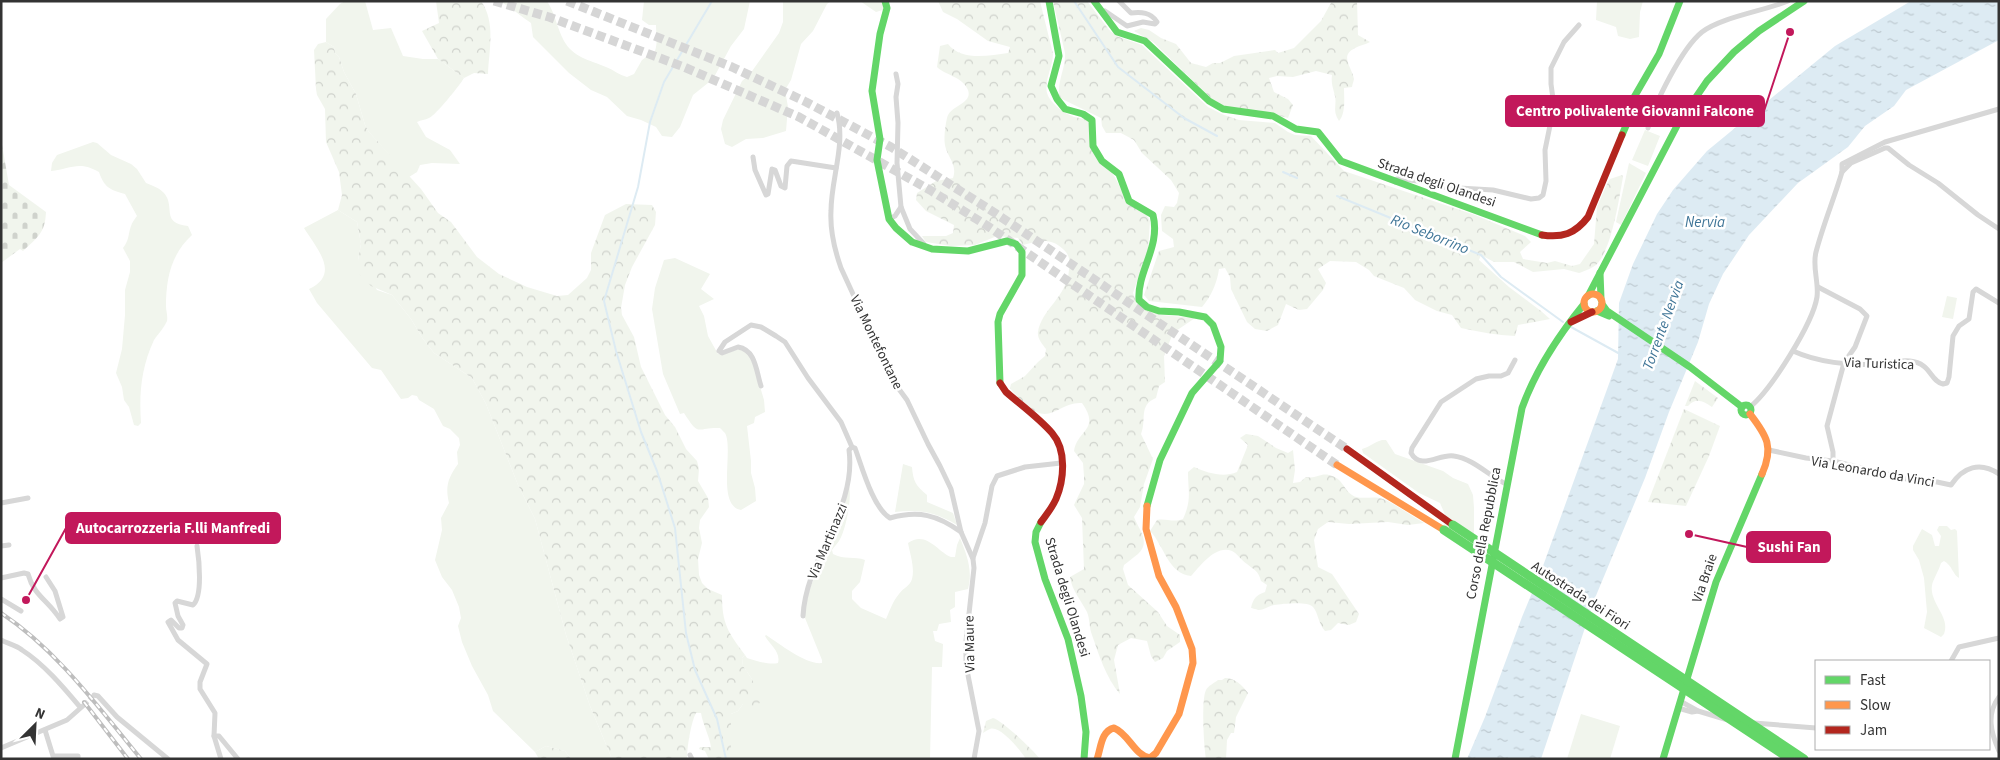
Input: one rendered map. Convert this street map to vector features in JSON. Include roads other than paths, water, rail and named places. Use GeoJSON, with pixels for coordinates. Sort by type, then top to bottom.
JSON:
{"type":"FeatureCollection","features":[{"type":"Feature","properties":{"kind":"main road","name":"Strada degli Olandesi"},"geometry":{"type":"LineString","coordinates":[[885,1],[887,8],[880,34],[872,91],[880,139],[877,160],[889,219],[912,242],[937,250],[968,251],[1007,241],[1016,244],[1022,252],[1022,275],[1000,314],[998,322],[1000,383],[1006,392],[1057,438],[1060,446],[1061,463],[1058,495],[1035,532],[1034,540],[1068,640],[1082,699],[1087,728],[1084,759]]}},
{"type":"Feature","properties":{"kind":"main road"},"geometry":{"type":"LineString","coordinates":[[1049,1],[1058,45],[1058,66],[1051,86],[1057,99],[1065,109],[1083,114],[1092,120],[1093,146],[1102,161],[1119,174],[1129,201],[1148,211],[1153,216],[1156,227],[1148,263],[1138,286],[1139,300],[1147,307],[1159,311],[1179,312],[1205,317],[1213,325],[1221,346],[1220,361],[1192,393],[1160,460],[1146,509],[1146,529],[1159,576],[1176,608],[1192,650],[1193,663],[1179,714],[1156,753],[1150,758],[1142,755],[1125,734],[1114,728],[1108,730],[1104,735],[1098,759]]}},
{"type":"Feature","properties":{"kind":"main road","name":"Strada degli Olandesi"},"geometry":{"type":"LineString","coordinates":[[1094,1],[1117,32],[1145,40],[1208,101],[1223,109],[1273,116],[1296,129],[1318,132],[1342,161],[1352,166],[1538,234],[1551,236],[1564,236],[1580,229],[1588,217],[1631,114],[1633,99],[1659,54],[1680,1]]}},
{"type":"Feature","properties":{"kind":"main road","name":"Corso della Repubblica"},"geometry":{"type":"LineString","coordinates":[[1455,759],[1506,484],[1527,391],[1541,362],[1586,300],[1679,122],[1707,82],[1720,66],[1759,31],[1802,2]]}},
{"type":"Feature","properties":{"kind":"main road","name":"Corso della Repubblica"},"geometry":{"type":"LineString","coordinates":[[1600,272],[1601,308]]}},
{"type":"Feature","properties":{"kind":"main road"},"geometry":{"type":"LineString","coordinates":[[1601,308],[1586,308],[1586,300],[1595,294],[1601,308],[1748,409],[1766,435],[1770,450]]}},
{"type":"Feature","properties":{"kind":"main road"},"geometry":{"type":"LineString","coordinates":[[1568,323],[1601,308]]}},
{"type":"Feature","properties":{"kind":"main road","name":"Autostrada dei Fiori"},"geometry":{"type":"LineString","coordinates":[[1347,449],[1453,526],[1804,759]]}},
{"type":"Feature","properties":{"kind":"main road","name":"Via Braie"},"geometry":{"type":"LineString","coordinates":[[1662,759],[1716,582],[1768,460],[1770,450]]}},
{"type":"Feature","properties":{"kind":"main road","name":"Autostrada dei Fiori"},"geometry":{"type":"LineString","coordinates":[[1338,464],[1444,530],[1790,759]]}},
{"type":"Feature","properties":{"kind":"street"},"geometry":{"type":"LineString","coordinates":[[1102,10],[1127,26],[1143,22],[1155,24],[1157,22],[1146,14],[1131,13],[1119,1]]}},
{"type":"Feature","properties":{"kind":"street"},"geometry":{"type":"LineString","coordinates":[[1648,128],[1651,117],[1683,54],[1702,32],[1727,20],[1788,1]]}},
{"type":"Feature","properties":{"kind":"street"},"geometry":{"type":"LineString","coordinates":[[1395,182],[1401,179],[1427,182],[1442,187],[1493,190],[1532,199],[1543,195],[1546,181],[1545,150],[1554,106],[1550,84],[1551,68],[1564,42],[1579,25]]}},
{"type":"Feature","properties":{"kind":"street"},"geometry":{"type":"LineString","coordinates":[[896,74],[898,84],[896,97],[898,123],[897,163],[901,207],[916,238],[923,244],[937,250]]}},
{"type":"Feature","properties":{"kind":"street"},"geometry":{"type":"LineString","coordinates":[[1748,409],[1764,393],[1793,351],[1816,304],[1818,287],[1815,254],[1842,172],[1842,164],[1885,142],[1999,109]]}},
{"type":"Feature","properties":{"kind":"street","name":"Via Montefontane"},"geometry":{"type":"LineString","coordinates":[[837,113],[840,122],[830,211],[836,254],[893,381],[907,400],[951,489],[962,532],[973,559]]}},
{"type":"Feature","properties":{"kind":"street"},"geometry":{"type":"LineString","coordinates":[[1842,172],[1851,163],[1876,151],[1888,148],[1999,229]]}},
{"type":"Feature","properties":{"kind":"street"},"geometry":{"type":"LineString","coordinates":[[753,157],[755,170],[766,195],[768,194],[772,169],[776,171],[781,186],[784,189],[786,188],[786,166],[791,161],[836,168]]}},
{"type":"Feature","properties":{"kind":"street"},"geometry":{"type":"LineString","coordinates":[[889,219],[901,207]]}},
{"type":"Feature","properties":{"kind":"street"},"geometry":{"type":"LineString","coordinates":[[1818,287],[1860,310],[1867,316],[1854,347],[1844,363],[1827,426],[1833,452],[1833,461]]}},
{"type":"Feature","properties":{"kind":"street","name":"Via Turistica"},"geometry":{"type":"LineString","coordinates":[[1793,351],[1811,357],[1844,363],[1869,365],[1910,361],[1927,367],[1939,384],[1947,383],[1953,336],[1959,326],[1968,319],[1973,292],[1976,289],[1999,303]]}},
{"type":"Feature","properties":{"kind":"street"},"geometry":{"type":"LineString","coordinates":[[761,386],[749,352],[738,346],[722,353],[719,351],[725,342],[745,328],[754,325],[766,329],[785,342],[808,378],[841,422],[852,446],[855,448],[877,505],[884,514],[890,518],[903,514],[932,515],[946,521],[962,532]]}},
{"type":"Feature","properties":{"kind":"street"},"geometry":{"type":"LineString","coordinates":[[1506,484],[1462,458],[1448,456],[1423,462],[1416,459],[1411,453],[1412,448],[1441,402],[1476,379],[1501,376],[1508,373],[1515,360]]}},
{"type":"Feature","properties":{"kind":"street","name":"Via Martinazzi"},"geometry":{"type":"LineString","coordinates":[[803,616],[808,586],[843,505],[851,465],[849,450],[852,446]]}},
{"type":"Feature","properties":{"kind":"street","name":"Via Leonardo da Vinci"},"geometry":{"type":"LineString","coordinates":[[1770,450],[1806,458],[1833,461],[1911,480],[1951,485],[1959,473],[1976,468],[1986,467],[1999,474]]}},
{"type":"Feature","properties":{"kind":"street"},"geometry":{"type":"LineString","coordinates":[[973,559],[986,523],[992,486],[997,476],[1025,467],[1061,463]]}},
{"type":"Feature","properties":{"kind":"street"},"geometry":{"type":"LineString","coordinates":[[4,502],[28,498]]}},
{"type":"Feature","properties":{"kind":"street"},"geometry":{"type":"LineString","coordinates":[[1,546],[9,545]]}},
{"type":"Feature","properties":{"kind":"street"},"geometry":{"type":"LineString","coordinates":[[197,546],[199,581],[196,602],[193,605],[175,603],[178,616],[183,625],[182,628],[179,628],[170,620],[168,622],[178,640],[207,664],[200,682],[200,689],[215,713],[214,736],[221,759]]}},
{"type":"Feature","properties":{"kind":"street","name":"Via Maure"},"geometry":{"type":"LineString","coordinates":[[973,559],[974,568],[966,641],[966,665],[979,731],[974,759]]}},
{"type":"Feature","properties":{"kind":"street"},"geometry":{"type":"LineString","coordinates":[[1,578],[24,573],[28,574],[31,587],[48,603],[60,619],[63,617],[55,591],[46,577]]}},
{"type":"Feature","properties":{"kind":"street"},"geometry":{"type":"LineString","coordinates":[[1,600],[20,611]]}},
{"type":"Feature","properties":{"kind":"street"},"geometry":{"type":"LineString","coordinates":[[1952,660],[1959,647],[1999,638]]}},
{"type":"Feature","properties":{"kind":"street"},"geometry":{"type":"LineString","coordinates":[[1,640],[20,648],[28,654],[82,706],[68,722],[1,748]]}},
{"type":"Feature","properties":{"kind":"street"},"geometry":{"type":"LineString","coordinates":[[94,695],[101,698],[117,717],[168,759]]}},
{"type":"Feature","properties":{"kind":"street"},"geometry":{"type":"LineString","coordinates":[[1999,697],[1993,707],[1990,722],[1990,731],[1999,751]]}},
{"type":"Feature","properties":{"kind":"street"},"geometry":{"type":"LineString","coordinates":[[1679,705],[1692,712],[1698,711],[1722,720],[1815,728]]}},
{"type":"Feature","properties":{"kind":"street"},"geometry":{"type":"LineString","coordinates":[[45,730],[53,756],[78,756],[78,759]]}},
{"type":"Feature","properties":{"kind":"street"},"geometry":{"type":"LineString","coordinates":[[214,736],[219,736],[238,759]]}},
{"type":"Feature","properties":{"kind":"water","name":"Nervia"},"geometry":{"type":"Polygon","coordinates":[[[1911,1],[1999,1],[1999,40],[1906,90],[1894,106],[1865,126],[1848,147],[1798,183],[1749,235],[1723,274],[1709,304],[1698,342],[1669,412],[1645,478],[1595,598],[1541,759],[1467,759],[1543,566],[1618,359],[1619,303],[1633,264],[1657,214],[1673,190],[1707,151],[1835,46],[1911,1]]]}},
{"type":"Feature","properties":{"kind":"waterway"},"geometry":{"type":"LineString","coordinates":[[712,1],[664,82],[650,122],[638,187],[604,301],[616,351],[641,432],[657,471],[675,528],[686,633],[695,670],[717,719],[726,759]]}},
{"type":"Feature","properties":{"kind":"waterway","name":"Rio Seborrino"},"geometry":{"type":"LineString","coordinates":[[1074,1],[1118,67],[1184,118],[1217,136]]}},
{"type":"Feature","properties":{"kind":"waterway","name":"Rio Seborrino"},"geometry":{"type":"LineString","coordinates":[[1283,172],[1297,178]]}},
{"type":"Feature","properties":{"kind":"waterway","name":"Rio Seborrino"},"geometry":{"type":"LineString","coordinates":[[1337,196],[1481,255],[1501,277],[1563,322]]}},
{"type":"Feature","properties":{"kind":"waterway"},"geometry":{"type":"LineString","coordinates":[[1571,327],[1620,354]]}},
{"type":"Feature","properties":{"kind":"tunnel"},"geometry":{"type":"LineString","coordinates":[[494,1],[549,17],[684,67],[799,117],[930,190],[986,225],[1337,465]]}},
{"type":"Feature","properties":{"kind":"tunnel"},"geometry":{"type":"LineString","coordinates":[[567,1],[732,67],[806,102],[891,147],[995,213],[1347,449]]}},
{"type":"Feature","properties":{"kind":"tunnel"},"geometry":{"type":"LineString","coordinates":[[84,705],[94,695]]}},
{"type":"Feature","properties":{"kind":"railway"},"geometry":{"type":"LineString","coordinates":[[1,613],[41,644],[59,662],[141,759]]}},
{"type":"Feature","properties":{"kind":"railway"},"geometry":{"type":"LineString","coordinates":[[84,702],[128,759]]}},
{"type":"Feature","properties":{"kind":"place","name":"Centro polivalente Giovanni Falcone"},"geometry":{"type":"Point","coordinates":[1790,32]}},
{"type":"Feature","properties":{"kind":"place","name":"Sushi Fan"},"geometry":{"type":"Point","coordinates":[1689,534]}},
{"type":"Feature","properties":{"kind":"place","name":"Autocarrozzeria F.lli Manfredi"},"geometry":{"type":"Point","coordinates":[26,600]}},
{"type":"Feature","properties":{"kind":"water label","name":"Torrente Nervia"},"geometry":{"type":"Point","coordinates":[1663,325]}}]}
